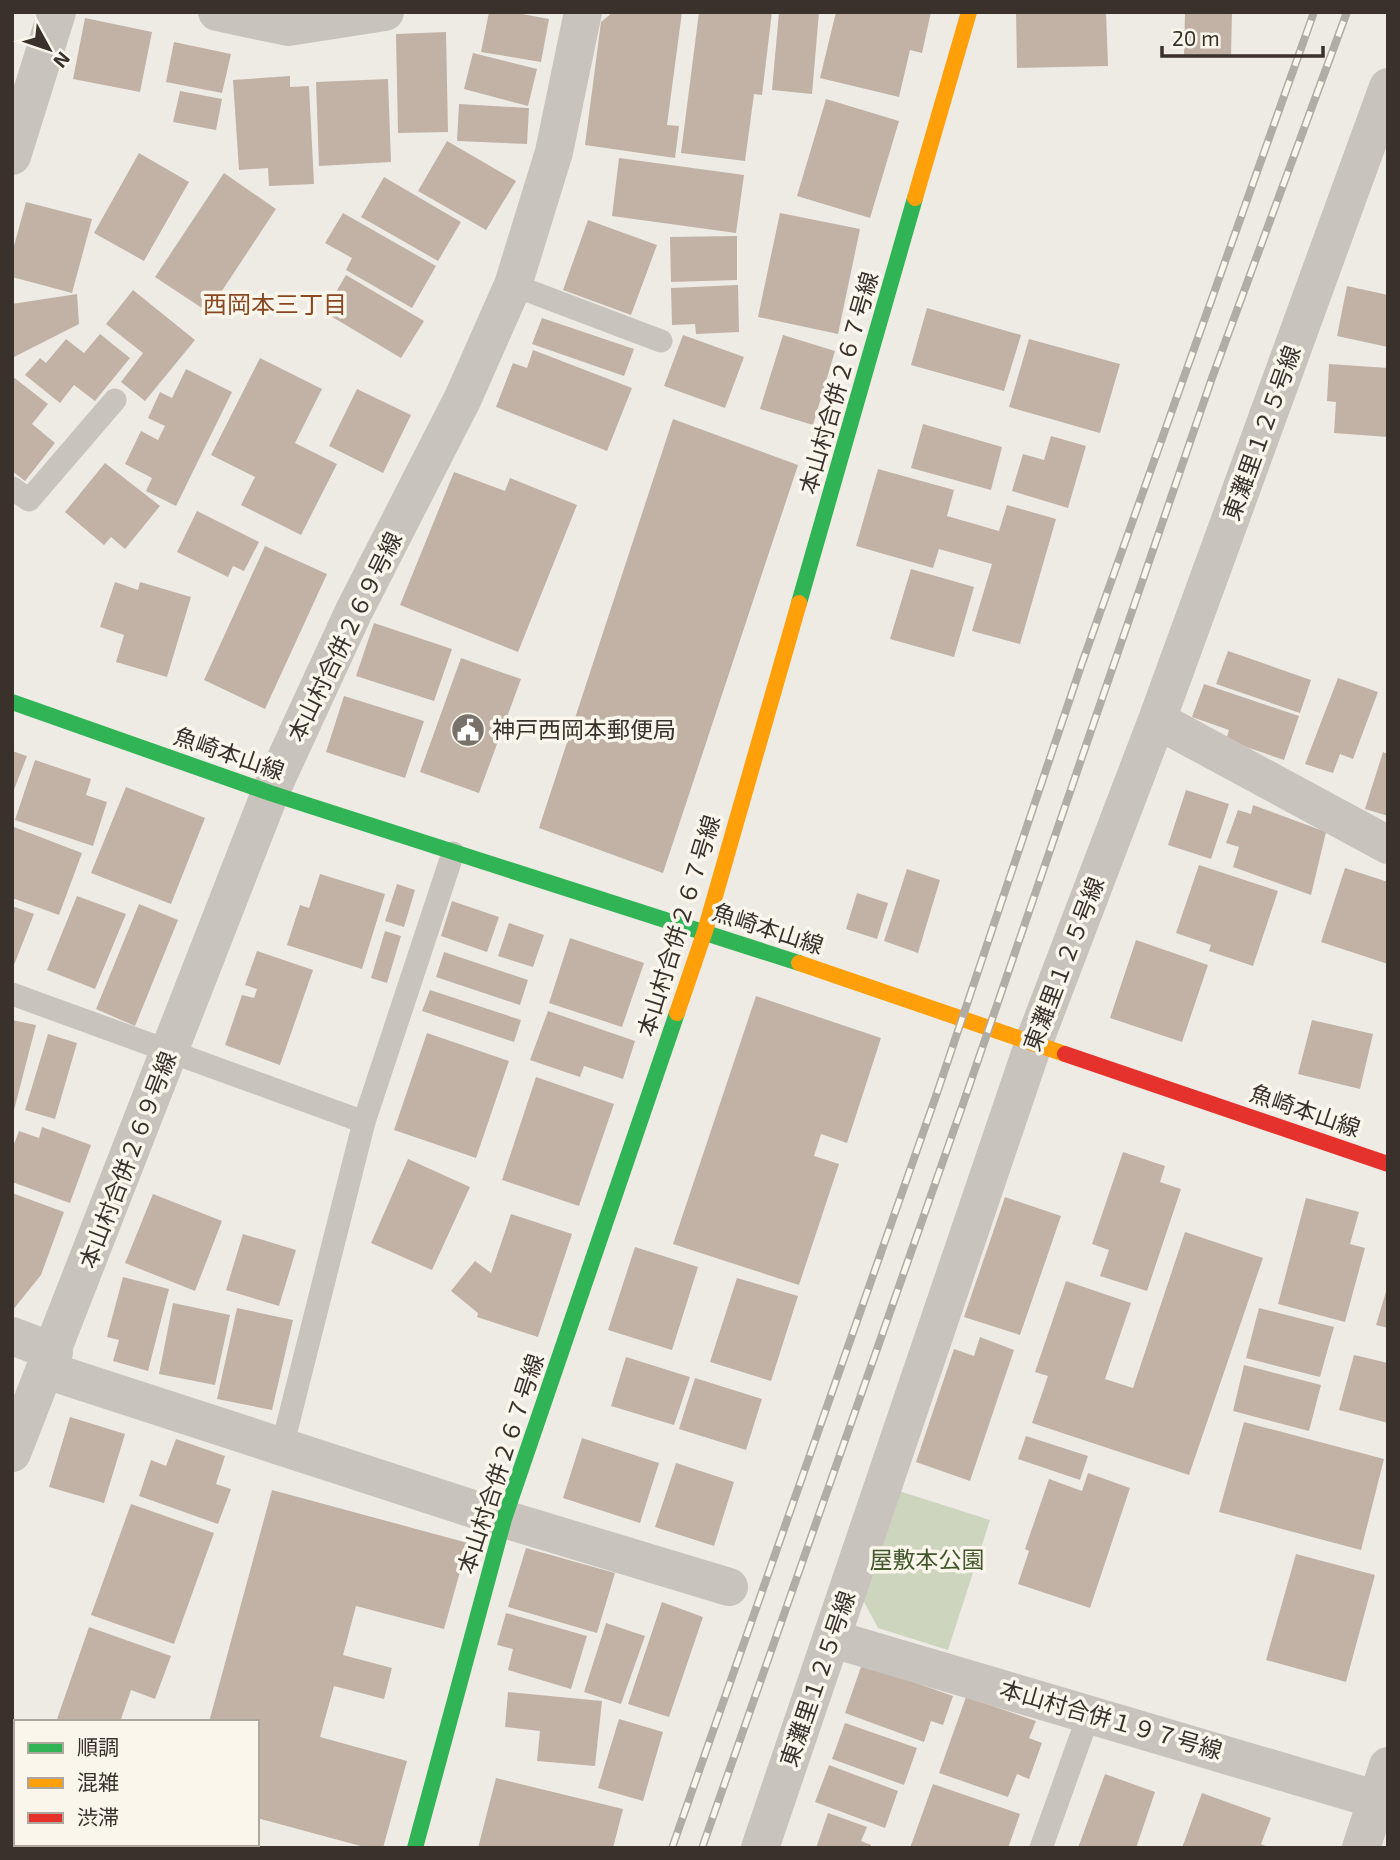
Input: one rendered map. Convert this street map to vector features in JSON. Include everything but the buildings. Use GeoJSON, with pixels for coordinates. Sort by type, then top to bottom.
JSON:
{"type":"FeatureCollection","features":[{"type":"Feature","properties":{"kind":"street"},"geometry":{"type":"LineString","coordinates":[[12,156],[57,12]]}},
{"type":"Feature","properties":{"kind":"street"},"geometry":{"type":"LineString","coordinates":[[217,12],[288,27],[385,12]]}},
{"type":"Feature","properties":{"kind":"street","name":"本山村合併２６９号線"},"geometry":{"type":"LineString","coordinates":[[12,1453],[270,793],[354,611],[463,398],[513,285],[554,152],[583,12]]}},
{"type":"Feature","properties":{"kind":"street","name":"本山村合併２６７号線"},"geometry":{"type":"LineString","coordinates":[[415,1848],[504,1519],[705,932],[969,12]]}},
{"type":"Feature","properties":{"kind":"street","name":"東灘里１２５号線"},"geometry":{"type":"LineString","coordinates":[[760,1848],[1034,1042],[1157,720],[1388,88]]}},
{"type":"Feature","properties":{"kind":"street","name":"魚崎本山線"},"geometry":{"type":"LineString","coordinates":[[12,702],[270,793],[705,932],[1388,1164]]}},
{"type":"Feature","properties":{"kind":"street"},"geometry":{"type":"LineString","coordinates":[[1157,720],[1388,845]]}},
{"type":"Feature","properties":{"kind":"street"},"geometry":{"type":"LineString","coordinates":[[12,1336],[50,1361],[282,1447],[504,1519],[729,1587]]}},
{"type":"Feature","properties":{"kind":"street","name":"本山村合併１９７号線"},"geometry":{"type":"LineString","coordinates":[[833,1639],[1089,1714],[1385,1789]]}},
{"type":"Feature","properties":{"kind":"street"},"geometry":{"type":"LineString","coordinates":[[1361,1848],[1385,1789]]}},
{"type":"Feature","properties":{"kind":"lane"},"geometry":{"type":"LineString","coordinates":[[513,285],[661,341]]}},
{"type":"Feature","properties":{"kind":"lane"},"geometry":{"type":"LineString","coordinates":[[12,488],[29,500],[115,400]]}},
{"type":"Feature","properties":{"kind":"lane"},"geometry":{"type":"LineString","coordinates":[[282,1447],[363,1122],[453,853]]}},
{"type":"Feature","properties":{"kind":"lane"},"geometry":{"type":"LineString","coordinates":[[12,994],[363,1122]]}},
{"type":"Feature","properties":{"kind":"lane"},"geometry":{"type":"LineString","coordinates":[[1041,1848],[1089,1714]]}},
{"type":"Feature","properties":{"kind":"green space","name":"屋敷本公園"},"geometry":{"type":"Polygon","coordinates":[[[899,1491],[990,1520],[948,1650],[878,1628],[863,1600],[899,1491]]]}},
{"type":"Feature","properties":{"kind":"railway"},"geometry":{"type":"LineString","coordinates":[[672,1848],[937,1093],[1081,666],[1314,12]]}},
{"type":"Feature","properties":{"kind":"railway"},"geometry":{"type":"LineString","coordinates":[[702,1848],[963,1104],[1212,378],[1347,12]]}},
{"type":"Feature","properties":{"kind":"traffic: fast"},"geometry":{"type":"LineString","coordinates":[[799,603],[915,198]]}},
{"type":"Feature","properties":{"kind":"traffic: fast"},"geometry":{"type":"LineString","coordinates":[[12,702],[270,793],[799,963]]}},
{"type":"Feature","properties":{"kind":"traffic: fast"},"geometry":{"type":"LineString","coordinates":[[415,1848],[504,1519],[677,1013]]}},
{"type":"Feature","properties":{"kind":"traffic: slow"},"geometry":{"type":"LineString","coordinates":[[915,198],[969,12]]}},
{"type":"Feature","properties":{"kind":"traffic: slow"},"geometry":{"type":"LineString","coordinates":[[677,1013],[705,931],[799,603]]}},
{"type":"Feature","properties":{"kind":"traffic: slow"},"geometry":{"type":"LineString","coordinates":[[799,963],[1065,1054]]}},
{"type":"Feature","properties":{"kind":"traffic: jam"},"geometry":{"type":"LineString","coordinates":[[1065,1054],[1388,1164]]}},
{"type":"Feature","properties":{"kind":"place","name":"神戸西岡本郵便局"},"geometry":{"type":"Point","coordinates":[468,730]}},
{"type":"Feature","properties":{"kind":"district","name":"西岡本三丁目"},"geometry":{"type":"Point","coordinates":[275,305]}}]}
